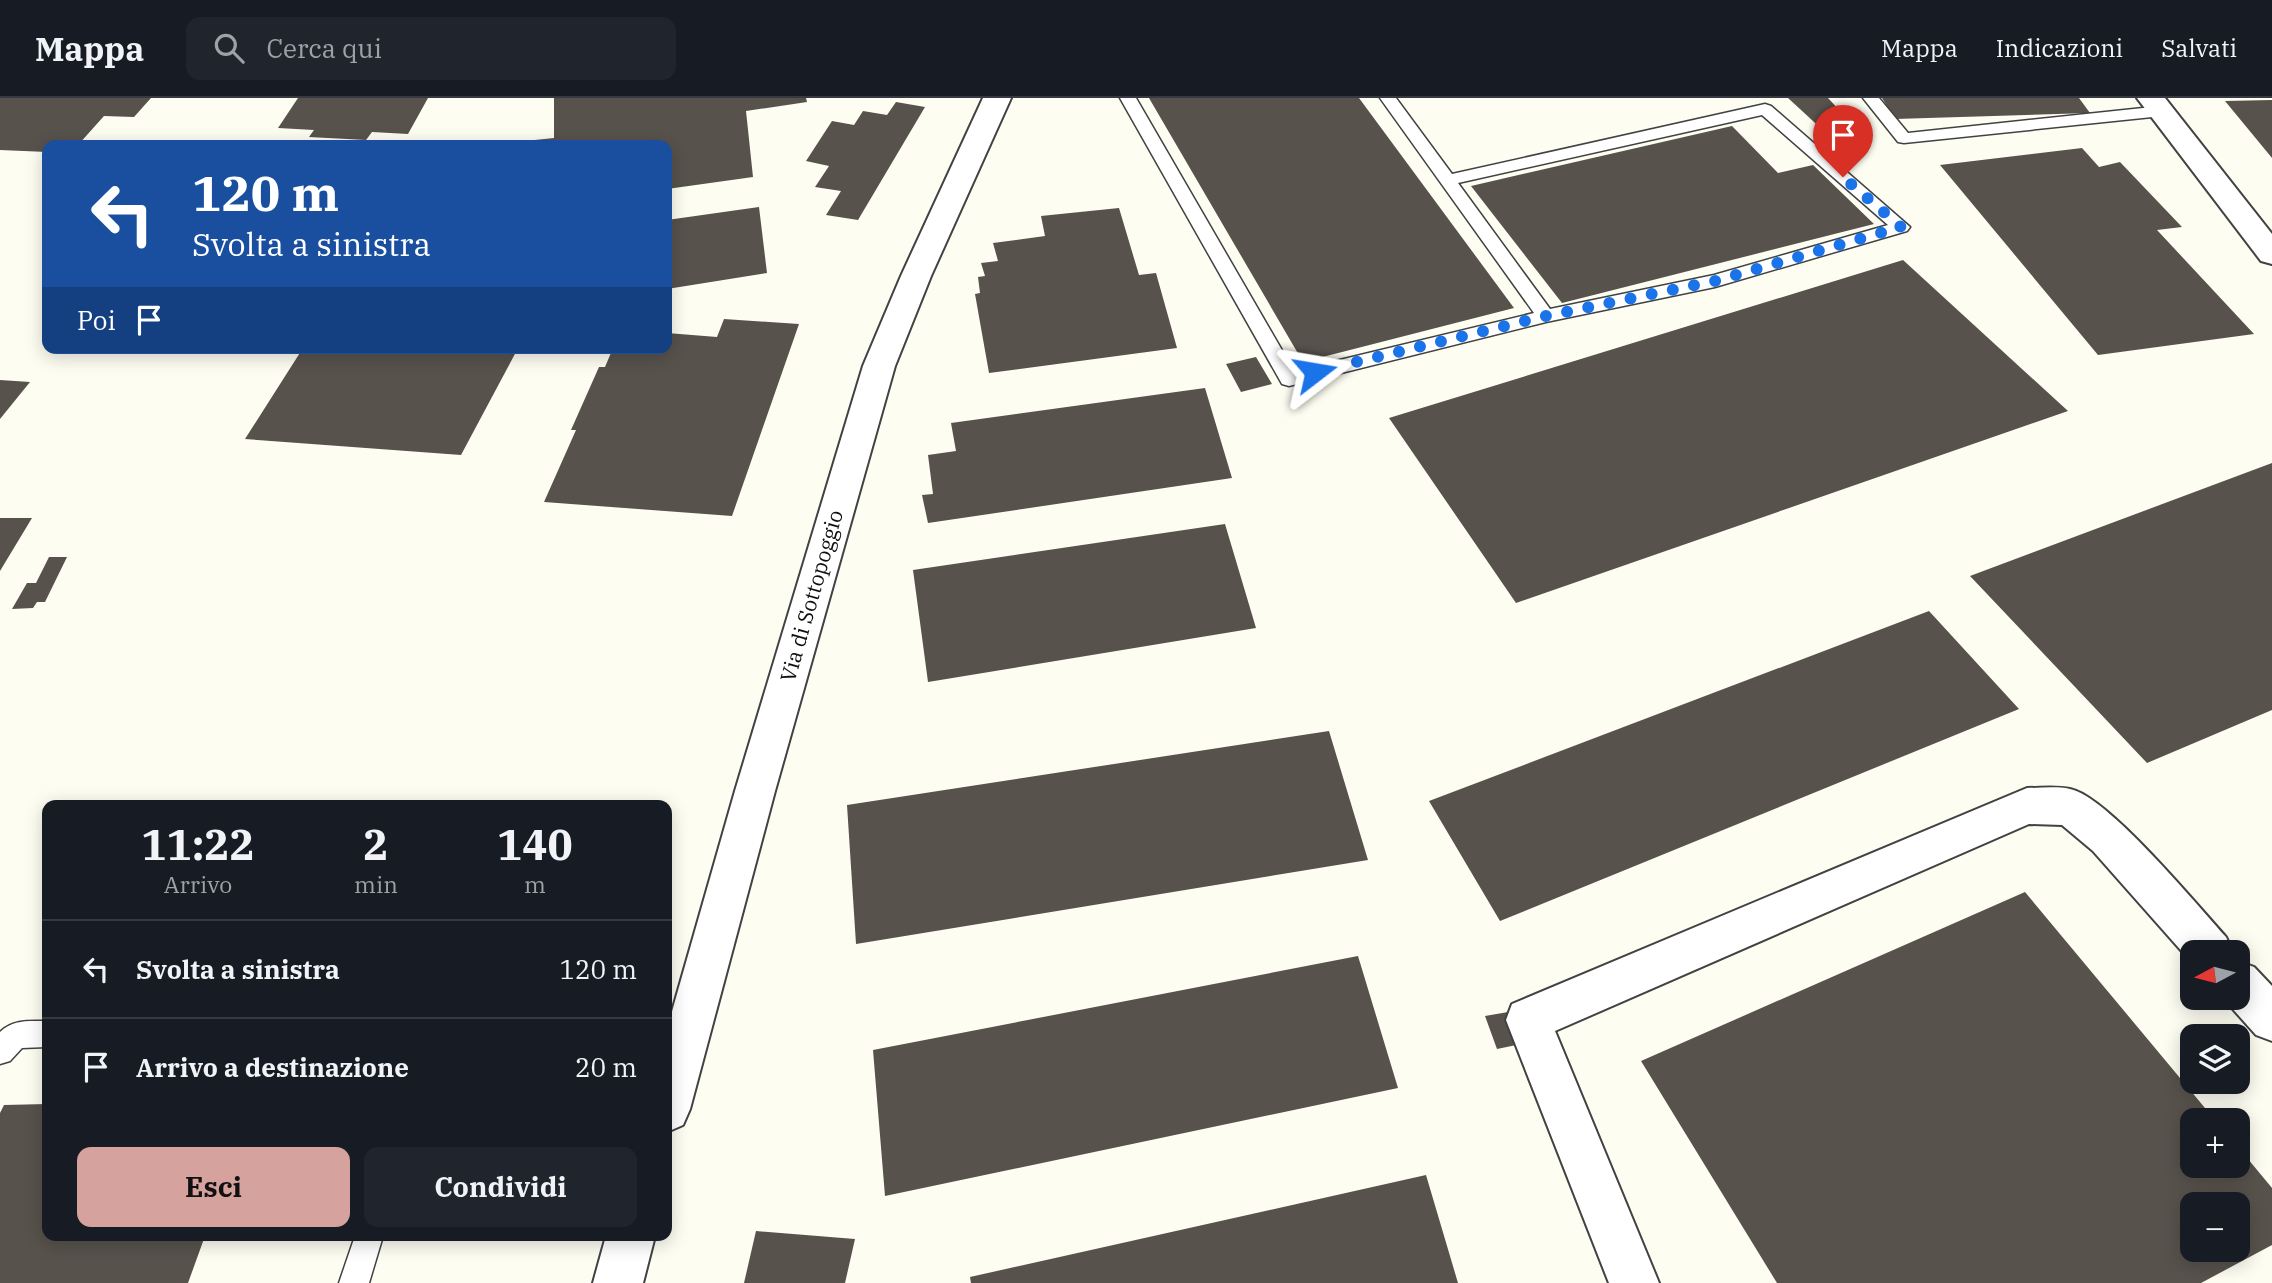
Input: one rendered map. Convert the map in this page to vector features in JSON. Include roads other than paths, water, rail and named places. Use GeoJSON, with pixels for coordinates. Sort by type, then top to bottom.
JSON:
{"type":"FeatureCollection","features":[{"type":"Feature","properties":{"kind":"street","name":"Via di Sottopoggio"},"geometry":{"type":"LineString","coordinates":[[672,1091],[879,366],[916,276],[998,98]]}},
{"type":"Feature","properties":{"kind":"street"},"geometry":{"type":"LineString","coordinates":[[2156,104],[2272,254]]}},
{"type":"Feature","properties":{"kind":"street"},"geometry":{"type":"LineString","coordinates":[[1634,1283],[1528,1020],[2027,806],[2070,807],[2108,838],[2200,940]]}},
{"type":"Feature","properties":{"kind":"street"},"geometry":{"type":"LineString","coordinates":[[2250,995],[2272,1019]]}},
{"type":"Feature","properties":{"kind":"street"},"geometry":{"type":"LineString","coordinates":[[618,1283],[630,1241]]}},
{"type":"Feature","properties":{"kind":"lane"},"geometry":{"type":"LineString","coordinates":[[1128,98],[1289,379],[1546,316],[1715,281],[1901,227],[1765,109],[1448,180]]}},
{"type":"Feature","properties":{"kind":"lane"},"geometry":{"type":"LineString","coordinates":[[1388,98],[1546,316]]}},
{"type":"Feature","properties":{"kind":"lane"},"geometry":{"type":"LineString","coordinates":[[1871,98],[1904,138],[2156,104]]}},
{"type":"Feature","properties":{"kind":"lane"},"geometry":{"type":"LineString","coordinates":[[0,1051],[16,1035],[42,1034]]}},
{"type":"Feature","properties":{"kind":"lane"},"geometry":{"type":"LineString","coordinates":[[354,1283],[367,1241]]}}]}
